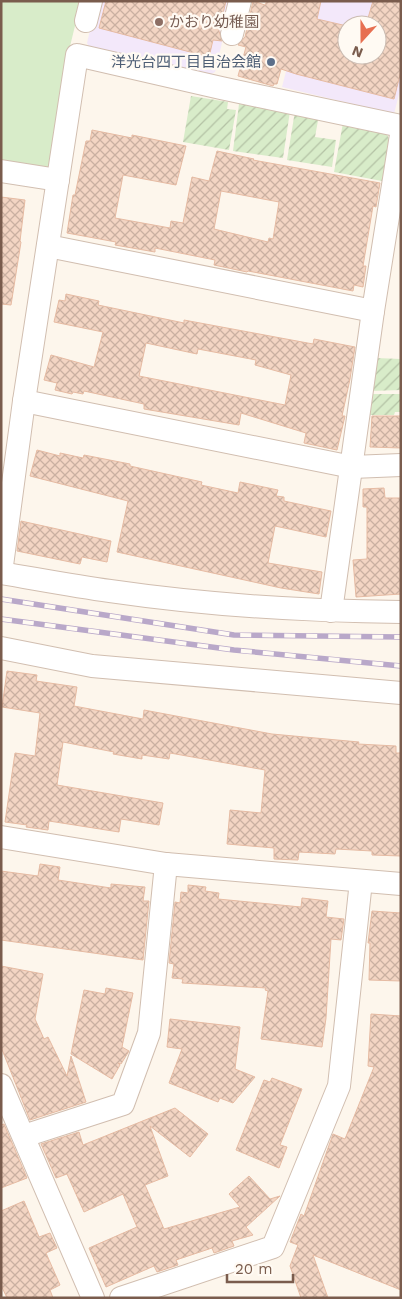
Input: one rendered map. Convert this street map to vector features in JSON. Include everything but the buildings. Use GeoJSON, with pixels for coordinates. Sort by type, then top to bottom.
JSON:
{"type":"FeatureCollection","features":[{"type":"Feature","properties":{"kind":"street"},"geometry":{"type":"LineString","coordinates":[[232,34],[240,1]]}},
{"type":"Feature","properties":{"kind":"street"},"geometry":{"type":"LineString","coordinates":[[401,126],[77,55],[24,401],[1,573],[110,592],[230,604],[330,611],[401,612]]}},
{"type":"Feature","properties":{"kind":"street"},"geometry":{"type":"LineString","coordinates":[[330,611],[373,311],[401,135]]}},
{"type":"Feature","properties":{"kind":"street"},"geometry":{"type":"LineString","coordinates":[[1,171],[58,180]]}},
{"type":"Feature","properties":{"kind":"street"},"geometry":{"type":"LineString","coordinates":[[48,246],[373,311]]}},
{"type":"Feature","properties":{"kind":"street"},"geometry":{"type":"LineString","coordinates":[[24,401],[352,467],[401,465]]}},
{"type":"Feature","properties":{"kind":"street"},"geometry":{"type":"LineString","coordinates":[[1,648],[92,666],[401,693]]}},
{"type":"Feature","properties":{"kind":"street"},"geometry":{"type":"LineString","coordinates":[[1,838],[166,864],[401,884]]}},
{"type":"Feature","properties":{"kind":"street"},"geometry":{"type":"LineString","coordinates":[[24,1136],[123,1104],[149,1033],[166,864]]}},
{"type":"Feature","properties":{"kind":"street"},"geometry":{"type":"LineString","coordinates":[[121,1298],[273,1247],[339,1086],[361,881]]}},
{"type":"Feature","properties":{"kind":"street"},"geometry":{"type":"LineString","coordinates":[[1,1085],[93,1298]]}},
{"type":"Feature","properties":{"kind":"shaded area","name":"かおり幼稚園"},"geometry":{"type":"Polygon","coordinates":[[[97,1],[232,1],[215,72],[208,76],[92,52],[87,43],[97,1]]]}},
{"type":"Feature","properties":{"kind":"shaded area"},"geometry":{"type":"Polygon","coordinates":[[[304,1],[401,1],[401,86],[394,114],[282,87],[304,1]]]}},
{"type":"Feature","properties":{"kind":"green space"},"geometry":{"type":"Polygon","coordinates":[[[1,1],[81,1],[65,67],[52,169],[1,161],[1,1]]]}},
{"type":"Feature","properties":{"kind":"green space"},"geometry":{"type":"Polygon","coordinates":[[[191,96],[228,102],[227,109],[236,110],[229,150],[183,142],[191,96]]]}},
{"type":"Feature","properties":{"kind":"green space"},"geometry":{"type":"Polygon","coordinates":[[[239,104],[290,111],[283,158],[233,151],[239,104]]]}},
{"type":"Feature","properties":{"kind":"green space"},"geometry":{"type":"Polygon","coordinates":[[[295,111],[319,115],[315,137],[336,140],[332,167],[287,160],[295,111]]]}},
{"type":"Feature","properties":{"kind":"green space"},"geometry":{"type":"Polygon","coordinates":[[[343,123],[385,130],[389,139],[382,181],[334,172],[343,123]]]}},
{"type":"Feature","properties":{"kind":"green space"},"geometry":{"type":"Polygon","coordinates":[[[376,358],[401,359],[401,390],[370,391],[376,358]]]}},
{"type":"Feature","properties":{"kind":"green space"},"geometry":{"type":"Polygon","coordinates":[[[373,394],[401,394],[401,412],[395,412],[394,415],[370,415],[373,394]]]}},
{"type":"Feature","properties":{"kind":"railway"},"geometry":{"type":"LineString","coordinates":[[1,599],[234,635],[401,637]]}},
{"type":"Feature","properties":{"kind":"railway"},"geometry":{"type":"LineString","coordinates":[[1,619],[234,650],[401,666]]}},
{"type":"Feature","properties":{"kind":"place","name":"かおり幼稚園"},"geometry":{"type":"Point","coordinates":[159,22]}},
{"type":"Feature","properties":{"kind":"place","name":"洋光台四丁目自治会館"},"geometry":{"type":"Point","coordinates":[271,62]}}]}
